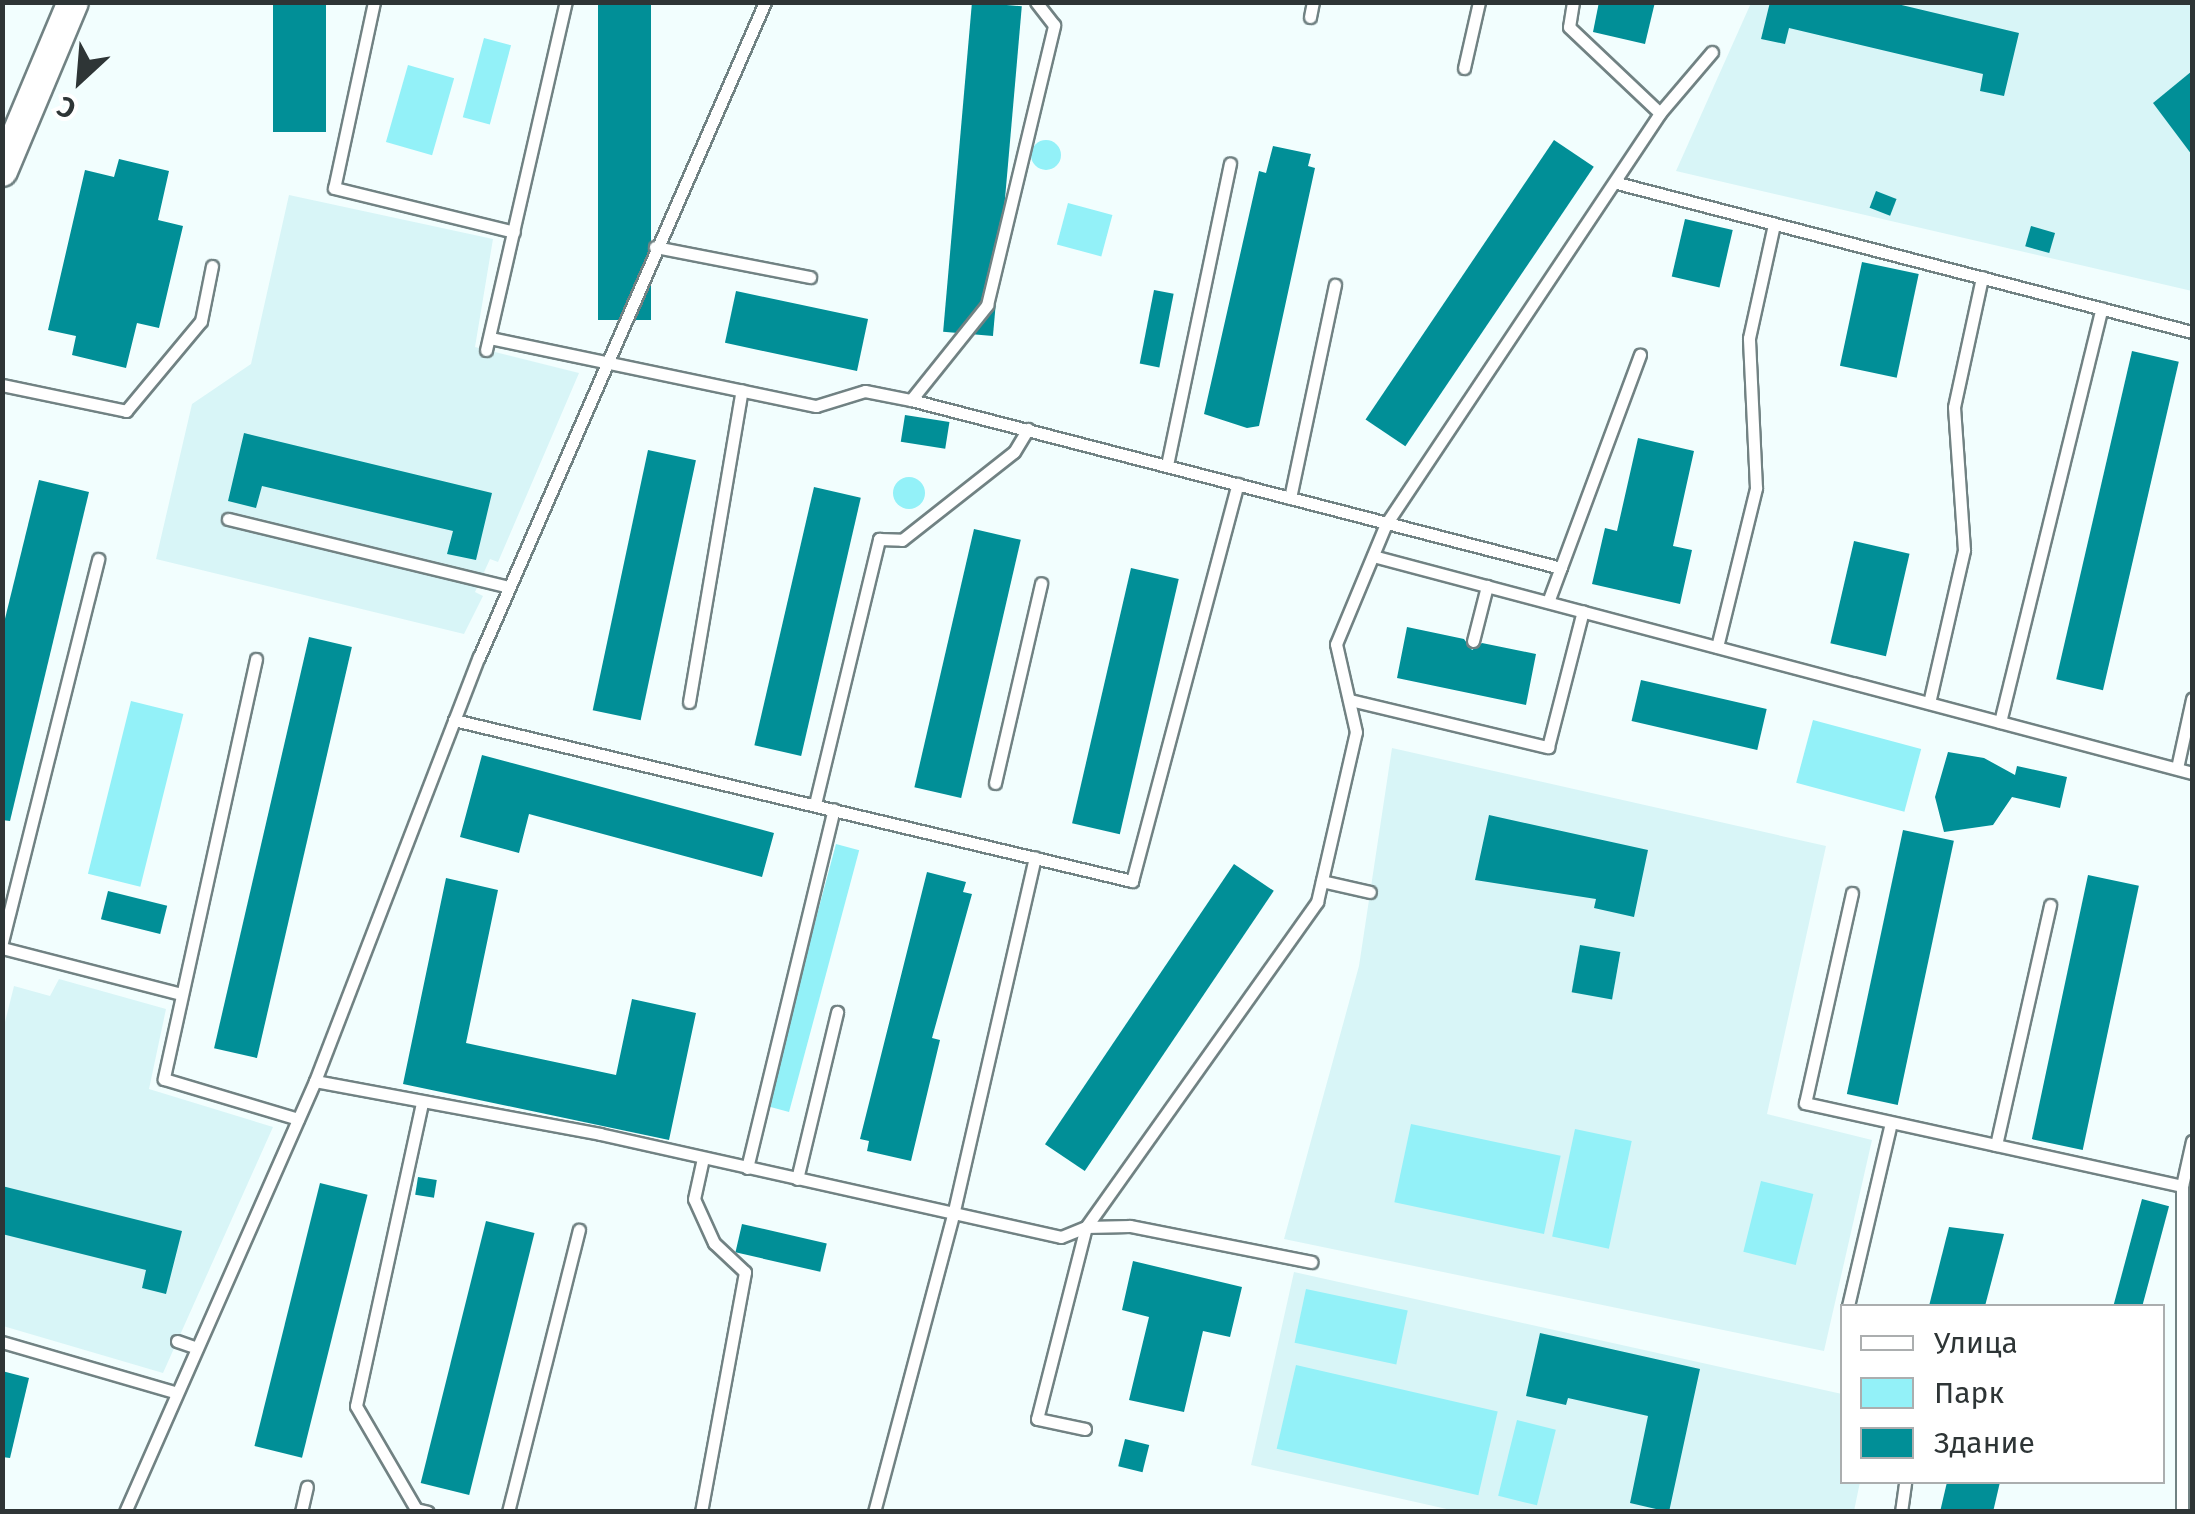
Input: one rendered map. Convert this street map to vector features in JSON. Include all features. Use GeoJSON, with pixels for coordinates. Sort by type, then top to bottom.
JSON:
{"type":"FeatureCollection","features":[{"type":"Feature","properties":{"kind":"main road"},"geometry":{"type":"LineString","coordinates":[[2,170],[73,2]]}},
{"type":"Feature","properties":{"kind":"lane"},"geometry":{"type":"LineString","coordinates":[[374,2],[334,188],[514,232]]}},
{"type":"Feature","properties":{"kind":"lane"},"geometry":{"type":"LineString","coordinates":[[566,2],[488,344],[605,363],[816,406],[865,390],[1561,568]]}},
{"type":"Feature","properties":{"kind":"lane"},"geometry":{"type":"LineString","coordinates":[[126,1512],[314,1081],[509,586],[765,2]]}},
{"type":"Feature","properties":{"kind":"lane"},"geometry":{"type":"LineString","coordinates":[[911,400],[988,305],[1054,25],[1036,2]]}},
{"type":"Feature","properties":{"kind":"lane"},"geometry":{"type":"LineString","coordinates":[[1310,17],[1313,2]]}},
{"type":"Feature","properties":{"kind":"lane"},"geometry":{"type":"LineString","coordinates":[[1464,68],[1479,2]]}},
{"type":"Feature","properties":{"kind":"lane"},"geometry":{"type":"LineString","coordinates":[[1573,2],[1568,27],[1660,112]]}},
{"type":"Feature","properties":{"kind":"lane"},"geometry":{"type":"LineString","coordinates":[[1085,1428],[1038,1419],[1086,1227],[1318,902],[1356,732],[1336,644],[1386,524],[1617,183],[1660,112],[1712,52]]}},
{"type":"Feature","properties":{"kind":"lane"},"geometry":{"type":"LineString","coordinates":[[1167,466],[1230,164]]}},
{"type":"Feature","properties":{"kind":"lane"},"geometry":{"type":"LineString","coordinates":[[1617,183],[2192,332]]}},
{"type":"Feature","properties":{"kind":"lane"},"geometry":{"type":"LineString","coordinates":[[1717,647],[1756,488],[1749,338],[1774,224]]}},
{"type":"Feature","properties":{"kind":"lane"},"geometry":{"type":"LineString","coordinates":[[655,247],[810,277]]}},
{"type":"Feature","properties":{"kind":"lane"},"geometry":{"type":"LineString","coordinates":[[2,385],[126,411],[201,322],[212,266]]}},
{"type":"Feature","properties":{"kind":"lane"},"geometry":{"type":"LineString","coordinates":[[1929,702],[1964,550],[1954,407],[1982,277]]}},
{"type":"Feature","properties":{"kind":"lane"},"geometry":{"type":"LineString","coordinates":[[1290,498],[1335,286]]}},
{"type":"Feature","properties":{"kind":"lane"},"geometry":{"type":"LineString","coordinates":[[2000,722],[2102,308]]}},
{"type":"Feature","properties":{"kind":"lane"},"geometry":{"type":"LineString","coordinates":[[1548,602],[1640,355]]}},
{"type":"Feature","properties":{"kind":"lane"},"geometry":{"type":"LineString","coordinates":[[689,702],[742,390]]}},
{"type":"Feature","properties":{"kind":"lane"},"geometry":{"type":"LineString","coordinates":[[815,804],[878,539],[902,540],[1014,452],[1028,429]]}},
{"type":"Feature","properties":{"kind":"lane"},"geometry":{"type":"LineString","coordinates":[[454,720],[1132,881],[1238,484]]}},
{"type":"Feature","properties":{"kind":"lane"},"geometry":{"type":"LineString","coordinates":[[228,519],[509,586]]}},
{"type":"Feature","properties":{"kind":"lane"},"geometry":{"type":"LineString","coordinates":[[1373,556],[2192,772]]}},
{"type":"Feature","properties":{"kind":"lane"},"geometry":{"type":"LineString","coordinates":[[98,559],[2,945],[180,994]]}},
{"type":"Feature","properties":{"kind":"lane"},"geometry":{"type":"LineString","coordinates":[[995,783],[1041,583]]}},
{"type":"Feature","properties":{"kind":"lane"},"geometry":{"type":"LineString","coordinates":[[1472,641],[1487,586]]}},
{"type":"Feature","properties":{"kind":"lane"},"geometry":{"type":"LineString","coordinates":[[1350,700],[1548,747],[1583,611]]}},
{"type":"Feature","properties":{"kind":"lane"},"geometry":{"type":"LineString","coordinates":[[256,659],[164,1079],[298,1119]]}},
{"type":"Feature","properties":{"kind":"lane"},"geometry":{"type":"LineString","coordinates":[[2176,768],[2192,699]]}},
{"type":"Feature","properties":{"kind":"lane"},"geometry":{"type":"LineString","coordinates":[[747,1168],[834,809]]}},
{"type":"Feature","properties":{"kind":"lane"},"geometry":{"type":"LineString","coordinates":[[874,1512],[954,1215],[1034,857]]}},
{"type":"Feature","properties":{"kind":"lane"},"geometry":{"type":"LineString","coordinates":[[1322,881],[1370,892]]}},
{"type":"Feature","properties":{"kind":"lane"},"geometry":{"type":"LineString","coordinates":[[1852,892],[1805,1103],[2182,1186]]}},
{"type":"Feature","properties":{"kind":"lane"},"geometry":{"type":"LineString","coordinates":[[1996,1145],[2050,904]]}},
{"type":"Feature","properties":{"kind":"lane"},"geometry":{"type":"LineString","coordinates":[[797,1179],[837,1012]]}},
{"type":"Feature","properties":{"kind":"lane"},"geometry":{"type":"LineString","coordinates":[[314,1081],[704,1158],[1061,1237],[1086,1227],[1130,1226],[1312,1262]]}},
{"type":"Feature","properties":{"kind":"lane"},"geometry":{"type":"LineString","coordinates":[[422,1103],[356,1406],[416,1509],[428,1512]]}},
{"type":"Feature","properties":{"kind":"lane"},"geometry":{"type":"LineString","coordinates":[[1848,1304],[1891,1123]]}},
{"type":"Feature","properties":{"kind":"lane"},"geometry":{"type":"LineString","coordinates":[[2182,1512],[2182,1186],[2192,1140]]}},
{"type":"Feature","properties":{"kind":"lane"},"geometry":{"type":"LineString","coordinates":[[701,1512],[746,1272],[714,1243],[694,1198],[704,1158]]}},
{"type":"Feature","properties":{"kind":"lane"},"geometry":{"type":"LineString","coordinates":[[508,1512],[579,1230]]}},
{"type":"Feature","properties":{"kind":"lane"},"geometry":{"type":"LineString","coordinates":[[177,1341],[197,1348]]}},
{"type":"Feature","properties":{"kind":"lane"},"geometry":{"type":"LineString","coordinates":[[2,1342],[177,1393]]}},
{"type":"Feature","properties":{"kind":"lane"},"geometry":{"type":"LineString","coordinates":[[1901,1512],[1904,1484]]}},
{"type":"Feature","properties":{"kind":"lane"},"geometry":{"type":"LineString","coordinates":[[301,1512],[306,1487]]}},
{"type":"Feature","properties":{"kind":"shaded area"},"geometry":{"type":"Polygon","coordinates":[[[1751,3],[2192,3],[2192,291],[1676,171],[1751,3]]]}},
{"type":"Feature","properties":{"kind":"shaded area"},"geometry":{"type":"Polygon","coordinates":[[[289,195],[493,239],[475,347],[579,373],[498,562],[490,559],[475,592],[483,596],[464,634],[156,559],[192,404],[251,364],[289,195]]]}},
{"type":"Feature","properties":{"kind":"shaded area"},"geometry":{"type":"Polygon","coordinates":[[[1392,748],[1826,846],[1767,1114],[1872,1140],[1824,1351],[1284,1239],[1359,966],[1392,748]]]}},
{"type":"Feature","properties":{"kind":"shaded area"},"geometry":{"type":"Polygon","coordinates":[[[59,979],[166,1009],[149,1089],[273,1127],[163,1373],[3,1326],[2,1034],[14,986],[50,996],[59,979]]]}},
{"type":"Feature","properties":{"kind":"shaded area"},"geometry":{"type":"Polygon","coordinates":[[[1294,1272],[1840,1394],[1840,1484],[1860,1484],[1854,1511],[1460,1512],[1251,1465],[1294,1272]]]}},
{"type":"Feature","properties":{"kind":"green space"},"geometry":{"type":"Polygon","coordinates":[[[484,38],[511,45],[490,124],[463,117],[484,38]]]}},
{"type":"Feature","properties":{"kind":"green space"},"geometry":{"type":"Polygon","coordinates":[[[408,65],[454,78],[432,155],[386,142],[408,65]]]}},
{"type":"Feature","properties":{"kind":"green space"},"geometry":{"type":"Polygon","coordinates":[[[1046,140],[1060,149],[1061,155],[1052,169],[1046,170],[1032,161],[1031,155],[1040,141],[1046,140]]]}},
{"type":"Feature","properties":{"kind":"green space"},"geometry":{"type":"Polygon","coordinates":[[[1068,203],[1112,215],[1101,256],[1057,245],[1068,203]]]}},
{"type":"Feature","properties":{"kind":"green space"},"geometry":{"type":"Polygon","coordinates":[[[909,477],[921,481],[925,493],[921,505],[909,509],[897,505],[893,493],[897,481],[909,477]]]}},
{"type":"Feature","properties":{"kind":"green space"},"geometry":{"type":"Polygon","coordinates":[[[131,701],[183,714],[140,887],[88,874],[131,701]]]}},
{"type":"Feature","properties":{"kind":"green space"},"geometry":{"type":"Polygon","coordinates":[[[1813,720],[1921,749],[1904,812],[1796,783],[1813,720]]]}},
{"type":"Feature","properties":{"kind":"green space"},"geometry":{"type":"Polygon","coordinates":[[[836,844],[859,850],[789,1112],[766,1106],[836,844]]]}},
{"type":"Feature","properties":{"kind":"green space"},"geometry":{"type":"Polygon","coordinates":[[[1411,1124],[1561,1156],[1544,1234],[1394,1202],[1411,1124]]]}},
{"type":"Feature","properties":{"kind":"green space"},"geometry":{"type":"Polygon","coordinates":[[[1575,1129],[1632,1141],[1609,1249],[1552,1237],[1575,1129]]]}},
{"type":"Feature","properties":{"kind":"green space"},"geometry":{"type":"Polygon","coordinates":[[[1761,1181],[1813,1194],[1796,1265],[1743,1252],[1761,1181]]]}},
{"type":"Feature","properties":{"kind":"green space"},"geometry":{"type":"Polygon","coordinates":[[[1306,1289],[1408,1311],[1396,1364],[1295,1343],[1306,1289]]]}},
{"type":"Feature","properties":{"kind":"green space"},"geometry":{"type":"Polygon","coordinates":[[[1296,1365],[1498,1412],[1478,1495],[1277,1449],[1296,1365]]]}},
{"type":"Feature","properties":{"kind":"green space"},"geometry":{"type":"Polygon","coordinates":[[[1517,1420],[1556,1430],[1537,1505],[1498,1496],[1517,1420]]]}},
{"type":"Feature","properties":{"kind":"building"},"geometry":{"type":"Polygon","coordinates":[[[273,2],[326,2],[326,132],[273,132],[273,2]]]}},
{"type":"Feature","properties":{"kind":"building"},"geometry":{"type":"Polygon","coordinates":[[[598,2],[651,2],[651,320],[598,320],[598,2]]]}},
{"type":"Feature","properties":{"kind":"building"},"geometry":{"type":"Polygon","coordinates":[[[972,2],[1022,6],[993,336],[943,332],[972,2]]]}},
{"type":"Feature","properties":{"kind":"building"},"geometry":{"type":"Polygon","coordinates":[[[1599,2],[1655,2],[1645,44],[1593,32],[1599,2]]]}},
{"type":"Feature","properties":{"kind":"building"},"geometry":{"type":"Polygon","coordinates":[[[1770,2],[1889,2],[2019,33],[2004,96],[1980,91],[1983,74],[1789,28],[1785,44],[1761,39],[1770,2]]]}},
{"type":"Feature","properties":{"kind":"building"},"geometry":{"type":"Polygon","coordinates":[[[2192,71],[2192,155],[2153,103],[2192,71]]]}},
{"type":"Feature","properties":{"kind":"building"},"geometry":{"type":"Polygon","coordinates":[[[1554,140],[1594,167],[1405,446],[1366,419],[1554,140]]]}},
{"type":"Feature","properties":{"kind":"building"},"geometry":{"type":"Polygon","coordinates":[[[1273,146],[1311,154],[1308,166],[1315,168],[1259,426],[1247,428],[1204,414],[1259,171],[1266,173],[1273,146]]]}},
{"type":"Feature","properties":{"kind":"building"},"geometry":{"type":"Polygon","coordinates":[[[119,159],[169,171],[158,220],[183,226],[159,328],[137,323],[126,368],[72,355],[76,336],[48,330],[85,170],[114,177],[119,159]]]}},
{"type":"Feature","properties":{"kind":"building"},"geometry":{"type":"Polygon","coordinates":[[[1876,191],[1897,199],[1890,216],[1870,208],[1876,191]]]}},
{"type":"Feature","properties":{"kind":"building"},"geometry":{"type":"Polygon","coordinates":[[[1685,219],[1733,230],[1719,288],[1672,276],[1685,219]]]}},
{"type":"Feature","properties":{"kind":"building"},"geometry":{"type":"Polygon","coordinates":[[[2031,226],[2055,233],[2049,253],[2025,246],[2031,226]]]}},
{"type":"Feature","properties":{"kind":"building"},"geometry":{"type":"Polygon","coordinates":[[[1862,262],[1919,274],[1897,378],[1840,366],[1862,262]]]}},
{"type":"Feature","properties":{"kind":"building"},"geometry":{"type":"Polygon","coordinates":[[[1154,290],[1174,294],[1159,367],[1140,364],[1154,290]]]}},
{"type":"Feature","properties":{"kind":"building"},"geometry":{"type":"Polygon","coordinates":[[[736,291],[868,319],[857,371],[725,343],[736,291]]]}},
{"type":"Feature","properties":{"kind":"building"},"geometry":{"type":"Polygon","coordinates":[[[2132,351],[2179,362],[2103,690],[2056,679],[2132,351]]]}},
{"type":"Feature","properties":{"kind":"building"},"geometry":{"type":"Polygon","coordinates":[[[905,415],[949,422],[945,449],[901,442],[905,415]]]}},
{"type":"Feature","properties":{"kind":"building"},"geometry":{"type":"Polygon","coordinates":[[[244,433],[492,493],[476,560],[447,554],[453,531],[262,486],[256,508],[228,501],[244,433]]]}},
{"type":"Feature","properties":{"kind":"building"},"geometry":{"type":"Polygon","coordinates":[[[1638,438],[1694,451],[1673,546],[1692,550],[1680,604],[1592,584],[1605,528],[1617,531],[1638,438]]]}},
{"type":"Feature","properties":{"kind":"building"},"geometry":{"type":"Polygon","coordinates":[[[648,450],[696,460],[641,720],[593,710],[648,450]]]}},
{"type":"Feature","properties":{"kind":"building"},"geometry":{"type":"Polygon","coordinates":[[[39,480],[89,492],[10,821],[2,820],[2,631],[39,480]]]}},
{"type":"Feature","properties":{"kind":"building"},"geometry":{"type":"Polygon","coordinates":[[[814,487],[861,498],[801,756],[754,745],[814,487]]]}},
{"type":"Feature","properties":{"kind":"building"},"geometry":{"type":"Polygon","coordinates":[[[974,529],[1021,540],[961,798],[914,787],[974,529]]]}},
{"type":"Feature","properties":{"kind":"building"},"geometry":{"type":"Polygon","coordinates":[[[1854,541],[1910,554],[1886,656],[1830,643],[1854,541]]]}},
{"type":"Feature","properties":{"kind":"building"},"geometry":{"type":"Polygon","coordinates":[[[1131,568],[1179,579],[1120,834],[1072,823],[1131,568]]]}},
{"type":"Feature","properties":{"kind":"building"},"geometry":{"type":"Polygon","coordinates":[[[1407,627],[1464,639],[1472,650],[1482,643],[1536,654],[1526,705],[1397,678],[1407,627]]]}},
{"type":"Feature","properties":{"kind":"building"},"geometry":{"type":"Polygon","coordinates":[[[309,637],[352,647],[257,1058],[214,1048],[309,637]]]}},
{"type":"Feature","properties":{"kind":"building"},"geometry":{"type":"Polygon","coordinates":[[[1641,680],[1767,709],[1757,750],[1632,721],[1641,680]]]}},
{"type":"Feature","properties":{"kind":"building"},"geometry":{"type":"Polygon","coordinates":[[[1948,752],[1984,758],[2015,775],[2017,766],[2067,777],[2060,808],[2012,797],[1993,825],[1944,832],[1935,797],[1948,752]]]}},
{"type":"Feature","properties":{"kind":"building"},"geometry":{"type":"Polygon","coordinates":[[[482,755],[774,833],[762,877],[529,814],[519,853],[460,837],[482,755]]]}},
{"type":"Feature","properties":{"kind":"building"},"geometry":{"type":"Polygon","coordinates":[[[1489,815],[1648,850],[1634,917],[1594,908],[1596,899],[1475,880],[1489,815]]]}},
{"type":"Feature","properties":{"kind":"building"},"geometry":{"type":"Polygon","coordinates":[[[1903,830],[1954,841],[1898,1105],[1847,1094],[1903,830]]]}},
{"type":"Feature","properties":{"kind":"building"},"geometry":{"type":"Polygon","coordinates":[[[1234,864],[1274,891],[1085,1171],[1045,1144],[1234,864]]]}},
{"type":"Feature","properties":{"kind":"building"},"geometry":{"type":"Polygon","coordinates":[[[927,872],[966,882],[963,892],[972,894],[932,1038],[940,1040],[911,1161],[867,1151],[869,1141],[860,1139],[927,872]]]}},
{"type":"Feature","properties":{"kind":"building"},"geometry":{"type":"Polygon","coordinates":[[[2088,875],[2139,886],[2083,1150],[2032,1139],[2088,875]]]}},
{"type":"Feature","properties":{"kind":"building"},"geometry":{"type":"Polygon","coordinates":[[[446,878],[498,890],[466,1043],[616,1075],[632,999],[696,1013],[669,1140],[403,1084],[446,878]]]}},
{"type":"Feature","properties":{"kind":"building"},"geometry":{"type":"Polygon","coordinates":[[[108,891],[167,906],[160,934],[101,919],[108,891]]]}},
{"type":"Feature","properties":{"kind":"building"},"geometry":{"type":"Polygon","coordinates":[[[1580,945],[1620,952],[1612,999],[1572,992],[1580,945]]]}},
{"type":"Feature","properties":{"kind":"building"},"geometry":{"type":"Polygon","coordinates":[[[418,1177],[437,1180],[434,1198],[415,1195],[418,1177]]]}},
{"type":"Feature","properties":{"kind":"building"},"geometry":{"type":"Polygon","coordinates":[[[320,1183],[368,1195],[302,1458],[254,1446],[320,1183]]]}},
{"type":"Feature","properties":{"kind":"building"},"geometry":{"type":"Polygon","coordinates":[[[2,1186],[182,1231],[166,1294],[142,1288],[146,1270],[2,1234],[2,1186]]]}},
{"type":"Feature","properties":{"kind":"building"},"geometry":{"type":"Polygon","coordinates":[[[2142,1199],[2169,1206],[2143,1304],[2114,1304],[2142,1199]]]}},
{"type":"Feature","properties":{"kind":"building"},"geometry":{"type":"Polygon","coordinates":[[[486,1221],[535,1233],[469,1495],[421,1483],[486,1221]]]}},
{"type":"Feature","properties":{"kind":"building"},"geometry":{"type":"Polygon","coordinates":[[[742,1224],[827,1244],[820,1272],[735,1252],[742,1224]]]}},
{"type":"Feature","properties":{"kind":"building"},"geometry":{"type":"Polygon","coordinates":[[[1949,1227],[2004,1234],[1986,1304],[1930,1304],[1949,1227]]]}},
{"type":"Feature","properties":{"kind":"building"},"geometry":{"type":"Polygon","coordinates":[[[1133,1261],[1242,1287],[1230,1337],[1203,1331],[1184,1412],[1129,1400],[1149,1317],[1122,1310],[1133,1261]]]}},
{"type":"Feature","properties":{"kind":"building"},"geometry":{"type":"Polygon","coordinates":[[[1540,1333],[1700,1369],[1669,1512],[1630,1503],[1648,1416],[1568,1398],[1566,1405],[1526,1396],[1540,1333]]]}},
{"type":"Feature","properties":{"kind":"building"},"geometry":{"type":"Polygon","coordinates":[[[2,1371],[29,1378],[10,1458],[2,1457],[2,1371]]]}},
{"type":"Feature","properties":{"kind":"building"},"geometry":{"type":"Polygon","coordinates":[[[1125,1439],[1149,1445],[1142,1472],[1118,1466],[1125,1439]]]}},
{"type":"Feature","properties":{"kind":"building"},"geometry":{"type":"Polygon","coordinates":[[[1947,1484],[2000,1484],[1993,1512],[1940,1512],[1947,1484]]]}}]}
